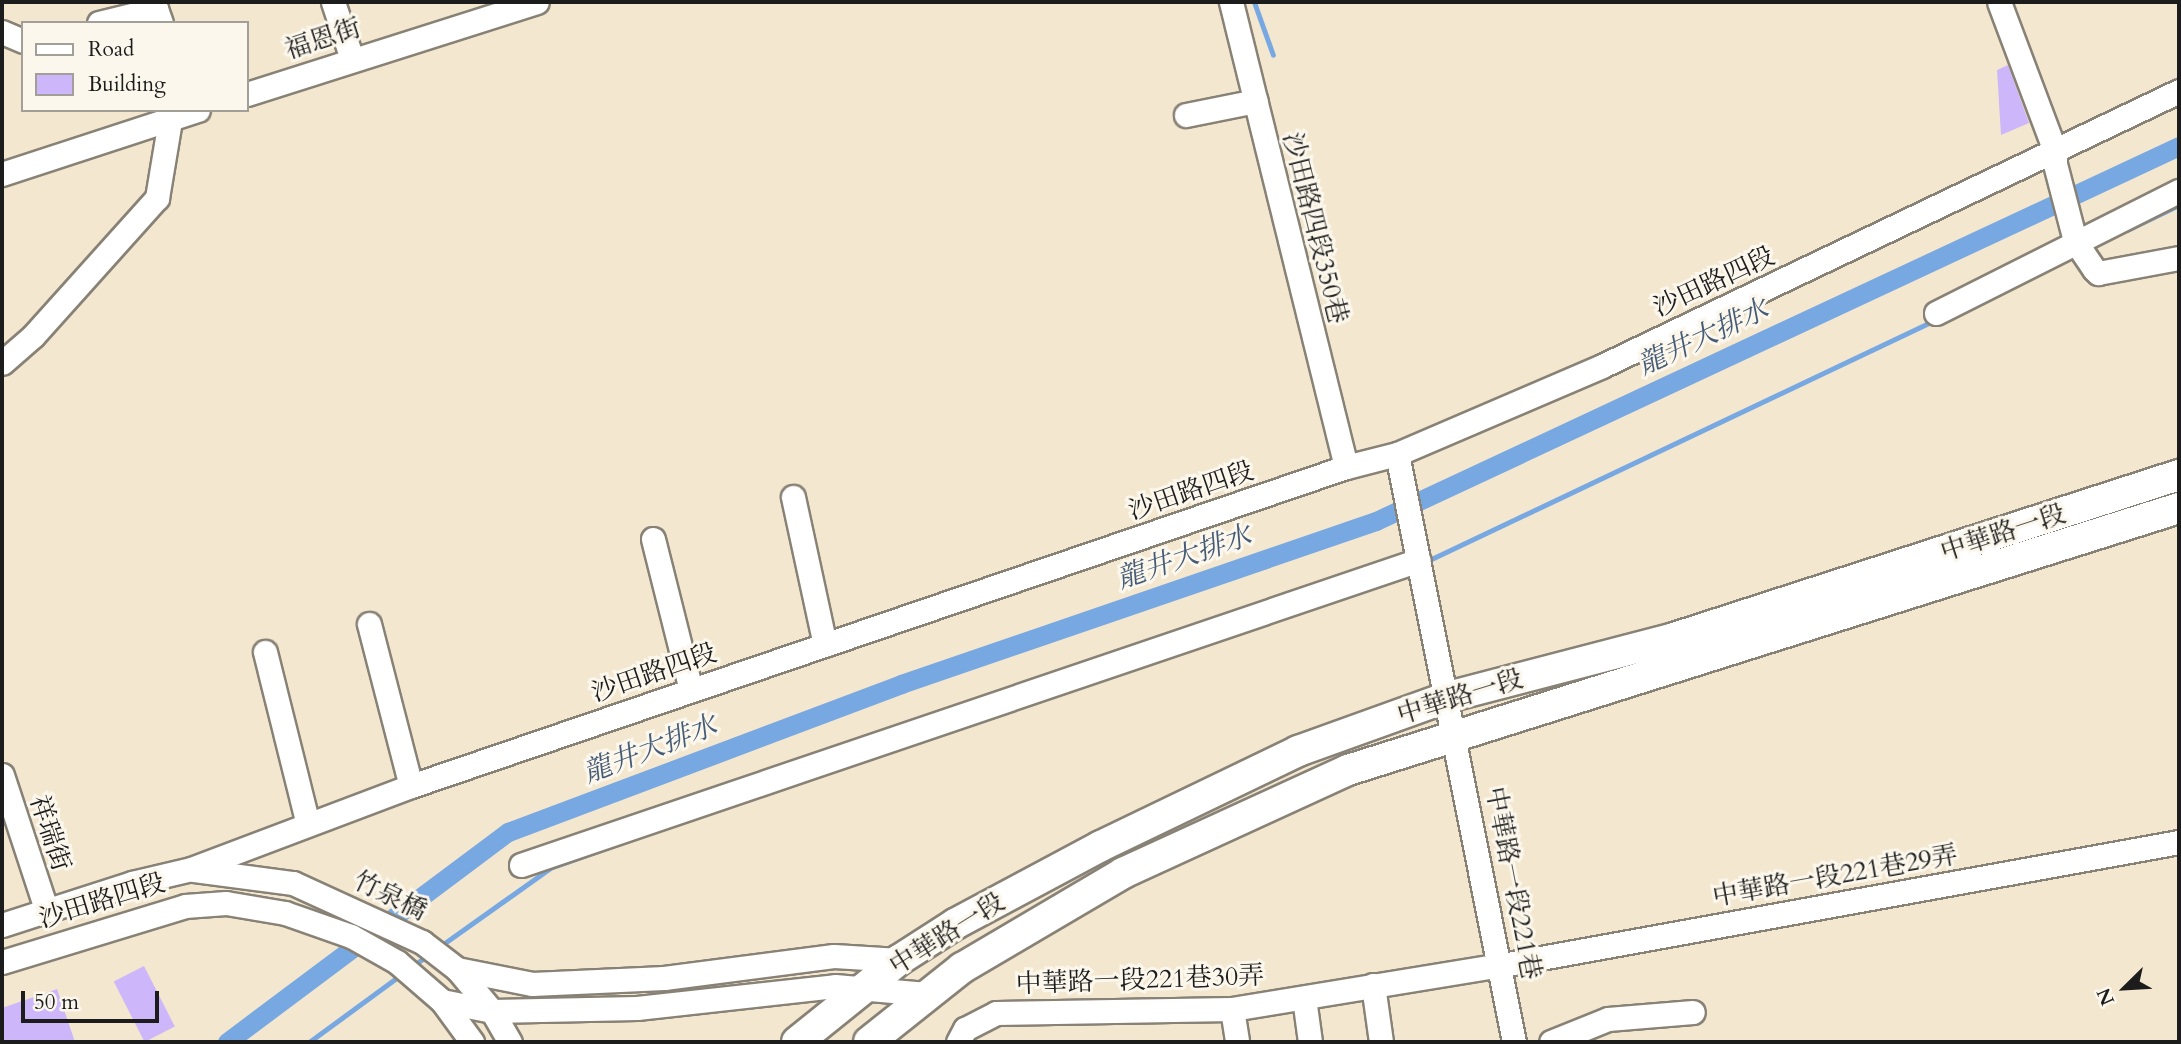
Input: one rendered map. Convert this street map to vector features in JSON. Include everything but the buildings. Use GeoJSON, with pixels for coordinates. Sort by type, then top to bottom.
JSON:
{"type":"FeatureCollection","features":[{"type":"Feature","properties":{"kind":"main road","name":"中華路一段"},"geometry":{"type":"LineString","coordinates":[[797,1042],[899,960],[967,918],[1225,785],[1298,751],[1448,697],[1674,638],[2179,475]]}},
{"type":"Feature","properties":{"kind":"main road","name":"中華路一段"},"geometry":{"type":"LineString","coordinates":[[869,1042],[962,968],[1123,873],[1348,770],[2179,508]]}},
{"type":"Feature","properties":{"kind":"street"},"geometry":{"type":"LineString","coordinates":[[333,2],[352,59]]}},
{"type":"Feature","properties":{"kind":"street","name":"福恩街"},"geometry":{"type":"LineString","coordinates":[[248,94],[537,2]]}},
{"type":"Feature","properties":{"kind":"street","name":"沙田路四段350巷"},"geometry":{"type":"LineString","coordinates":[[1231,2],[1346,467]]}},
{"type":"Feature","properties":{"kind":"street"},"geometry":{"type":"LineString","coordinates":[[1999,2],[2055,158],[2072,231],[2098,273],[2179,258]]}},
{"type":"Feature","properties":{"kind":"street"},"geometry":{"type":"LineString","coordinates":[[107,21],[156,9],[160,21]]}},
{"type":"Feature","properties":{"kind":"street"},"geometry":{"type":"LineString","coordinates":[[2,32],[21,40]]}},
{"type":"Feature","properties":{"kind":"street","name":"沙田路四段"},"geometry":{"type":"LineString","coordinates":[[2,925],[46,909],[191,869],[411,786],[1346,467],[1397,454],[1602,366],[2055,158],[2179,91]]}},
{"type":"Feature","properties":{"kind":"street"},"geometry":{"type":"LineString","coordinates":[[1186,116],[1256,101]]}},
{"type":"Feature","properties":{"kind":"street"},"geometry":{"type":"LineString","coordinates":[[2,174],[187,113]]}},
{"type":"Feature","properties":{"kind":"street"},"geometry":{"type":"LineString","coordinates":[[2,363],[33,336],[157,198],[187,113]]}},
{"type":"Feature","properties":{"kind":"street"},"geometry":{"type":"LineString","coordinates":[[1936,313],[2072,231],[2179,191]]}},
{"type":"Feature","properties":{"kind":"street","name":"中華路一段221巷"},"geometry":{"type":"LineString","coordinates":[[1397,454],[1502,965],[1514,1042]]}},
{"type":"Feature","properties":{"kind":"street"},"geometry":{"type":"LineString","coordinates":[[793,497],[825,645]]}},
{"type":"Feature","properties":{"kind":"street"},"geometry":{"type":"LineString","coordinates":[[653,539],[691,690]]}},
{"type":"Feature","properties":{"kind":"street"},"geometry":{"type":"LineString","coordinates":[[521,865],[1418,551]]}},
{"type":"Feature","properties":{"kind":"street"},"geometry":{"type":"LineString","coordinates":[[369,625],[411,786]]}},
{"type":"Feature","properties":{"kind":"street"},"geometry":{"type":"LineString","coordinates":[[265,652],[308,824]]}},
{"type":"Feature","properties":{"kind":"street","name":"祥瑞街"},"geometry":{"type":"LineString","coordinates":[[2,775],[46,909]]}},
{"type":"Feature","properties":{"kind":"street","name":"中華路一段221巷29弄"},"geometry":{"type":"LineString","coordinates":[[1502,965],[2179,842]]}},
{"type":"Feature","properties":{"kind":"street","name":"沙田路四段"},"geometry":{"type":"LineString","coordinates":[[2,962],[185,906],[191,869]]}},
{"type":"Feature","properties":{"kind":"street","name":"竹泉橋"},"geometry":{"type":"LineString","coordinates":[[191,869],[293,883],[410,935],[457,969]]}},
{"type":"Feature","properties":{"kind":"street","name":"竹泉橋"},"geometry":{"type":"LineString","coordinates":[[185,906],[226,903],[285,912],[351,936],[397,962],[442,1001],[472,1042]]}},
{"type":"Feature","properties":{"kind":"street"},"geometry":{"type":"LineString","coordinates":[[457,969],[532,984],[664,978],[834,956],[899,960]]}},
{"type":"Feature","properties":{"kind":"street","name":"中華路一段221巷30弄"},"geometry":{"type":"LineString","coordinates":[[958,1042],[965,1029],[996,1013],[1232,1009],[1502,965]]}},
{"type":"Feature","properties":{"kind":"street"},"geometry":{"type":"LineString","coordinates":[[457,969],[492,1010],[510,1042]]}},
{"type":"Feature","properties":{"kind":"street"},"geometry":{"type":"LineString","coordinates":[[1373,985],[1381,1042]]}},
{"type":"Feature","properties":{"kind":"street"},"geometry":{"type":"LineString","coordinates":[[442,1001],[492,1010],[637,1008],[835,986],[927,994]]}},
{"type":"Feature","properties":{"kind":"street"},"geometry":{"type":"LineString","coordinates":[[1304,998],[1310,1042]]}},
{"type":"Feature","properties":{"kind":"street"},"geometry":{"type":"LineString","coordinates":[[1232,1009],[1237,1042]]}},
{"type":"Feature","properties":{"kind":"street"},"geometry":{"type":"LineString","coordinates":[[1551,1042],[1608,1019],[1693,1012]]}},
{"type":"Feature","properties":{"kind":"waterway"},"geometry":{"type":"LineString","coordinates":[[1254,2],[1273,55]]}},
{"type":"Feature","properties":{"kind":"waterway","name":"龍井大排水"},"geometry":{"type":"LineString","coordinates":[[227,1042],[508,832],[901,684],[1376,521],[2179,146]]}},
{"type":"Feature","properties":{"kind":"waterway"},"geometry":{"type":"LineString","coordinates":[[2127,230],[2179,205]]}},
{"type":"Feature","properties":{"kind":"waterway"},"geometry":{"type":"LineString","coordinates":[[1425,562],[1935,320]]}},
{"type":"Feature","properties":{"kind":"waterway"},"geometry":{"type":"LineString","coordinates":[[439,947],[550,868],[646,834]]}},
{"type":"Feature","properties":{"kind":"waterway"},"geometry":{"type":"LineString","coordinates":[[410,968],[428,955]]}},
{"type":"Feature","properties":{"kind":"waterway"},"geometry":{"type":"LineString","coordinates":[[309,1042],[402,974]]}}]}
